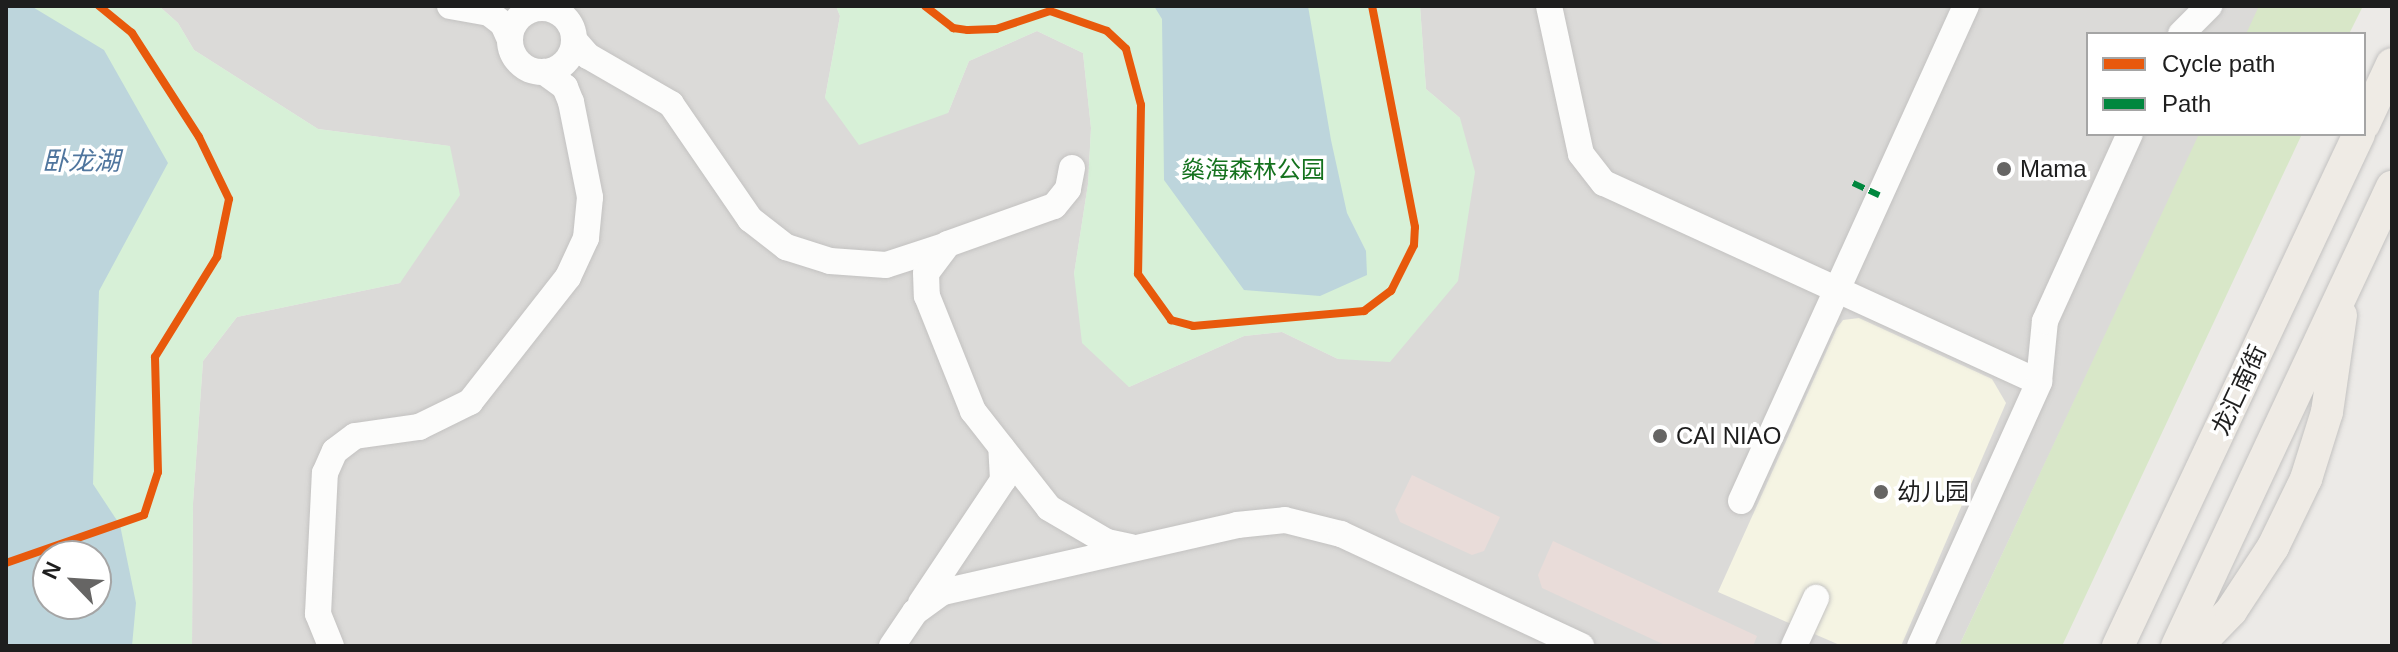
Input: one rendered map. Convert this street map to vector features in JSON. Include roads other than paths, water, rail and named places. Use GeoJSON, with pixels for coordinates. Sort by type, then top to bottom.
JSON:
{"type":"FeatureCollection","features":[{"type":"Feature","properties":{"kind":"main road"},"geometry":{"type":"LineString","coordinates":[[2366,120],[2392,64]]}},
{"type":"Feature","properties":{"kind":"main road","name":"龙汇南街"},"geometry":{"type":"LineString","coordinates":[[2118,646],[2358,136]]}},
{"type":"Feature","properties":{"kind":"main road"},"geometry":{"type":"LineString","coordinates":[[2177,646],[2392,187]]}},
{"type":"Feature","properties":{"kind":"main road"},"geometry":{"type":"LineString","coordinates":[[2197,646],[2231,611],[2273,547],[2306,479],[2327,412],[2342,293]]}},
{"type":"Feature","properties":{"kind":"lane"},"geometry":{"type":"LineString","coordinates":[[331,646],[318,614],[325,473],[335,451],[355,436],[419,427],[470,402],[568,277],[586,238],[590,197],[571,102],[565,87],[544,72],[516,60],[503,24],[489,13],[450,6]]}},
{"type":"Feature","properties":{"kind":"lane"},"geometry":{"type":"LineString","coordinates":[[1549,6],[1581,154],[1590,171],[1604,183],[2039,382]]}},
{"type":"Feature","properties":{"kind":"lane"},"geometry":{"type":"LineString","coordinates":[[1741,501],[1966,6]]}},
{"type":"Feature","properties":{"kind":"lane"},"geometry":{"type":"LineString","coordinates":[[2183,32],[2209,6]]}},
{"type":"Feature","properties":{"kind":"lane"},"geometry":{"type":"LineString","coordinates":[[510,40],[523,14],[551,8],[568,21],[574,40],[588,56],[678,111],[740,207],[774,240],[817,258],[886,265],[916,276],[927,296],[969,403],[1001,447],[1056,513],[1107,542],[1133,548]]}},
{"type":"Feature","properties":{"kind":"lane"},"geometry":{"type":"LineString","coordinates":[[544,72],[568,59],[574,40]]}},
{"type":"Feature","properties":{"kind":"lane"},"geometry":{"type":"LineString","coordinates":[[1920,646],[2039,382],[2045,321],[2129,136]]}},
{"type":"Feature","properties":{"kind":"lane"},"geometry":{"type":"LineString","coordinates":[[886,265],[1054,206],[1068,189],[1072,168]]}},
{"type":"Feature","properties":{"kind":"lane"},"geometry":{"type":"LineString","coordinates":[[927,296],[929,264],[948,244]]}},
{"type":"Feature","properties":{"kind":"lane"},"geometry":{"type":"LineString","coordinates":[[892,646],[1003,480],[1001,447]]}},
{"type":"Feature","properties":{"kind":"lane"},"geometry":{"type":"LineString","coordinates":[[915,612],[943,592],[1259,521],[1314,525],[1581,646]]}},
{"type":"Feature","properties":{"kind":"lane"},"geometry":{"type":"LineString","coordinates":[[1794,646],[1816,598]]}},
{"type":"Feature","properties":{"kind":"water","name":"卧龙湖"},"geometry":{"type":"Polygon","coordinates":[[[6,6],[31,6],[104,50],[168,163],[99,291],[93,484],[120,525],[136,603],[132,646],[6,646],[6,6]]]}},
{"type":"Feature","properties":{"kind":"water"},"geometry":{"type":"Polygon","coordinates":[[[1154,6],[1308,6],[1347,213],[1366,251],[1367,275],[1320,296],[1244,290],[1164,180],[1162,19],[1154,6]]]}},
{"type":"Feature","properties":{"kind":"place","name":"Mama"},"geometry":{"type":"Point","coordinates":[2004,169]}},
{"type":"Feature","properties":{"kind":"place","name":"CAI NIAO"},"geometry":{"type":"Point","coordinates":[1660,436]}},
{"type":"Feature","properties":{"kind":"place","name":"幼儿园"},"geometry":{"type":"Point","coordinates":[1881,492]}},
{"type":"Feature","properties":{"kind":"park label","name":"燊海森林公园"},"geometry":{"type":"Point","coordinates":[1253,170]}}]}
